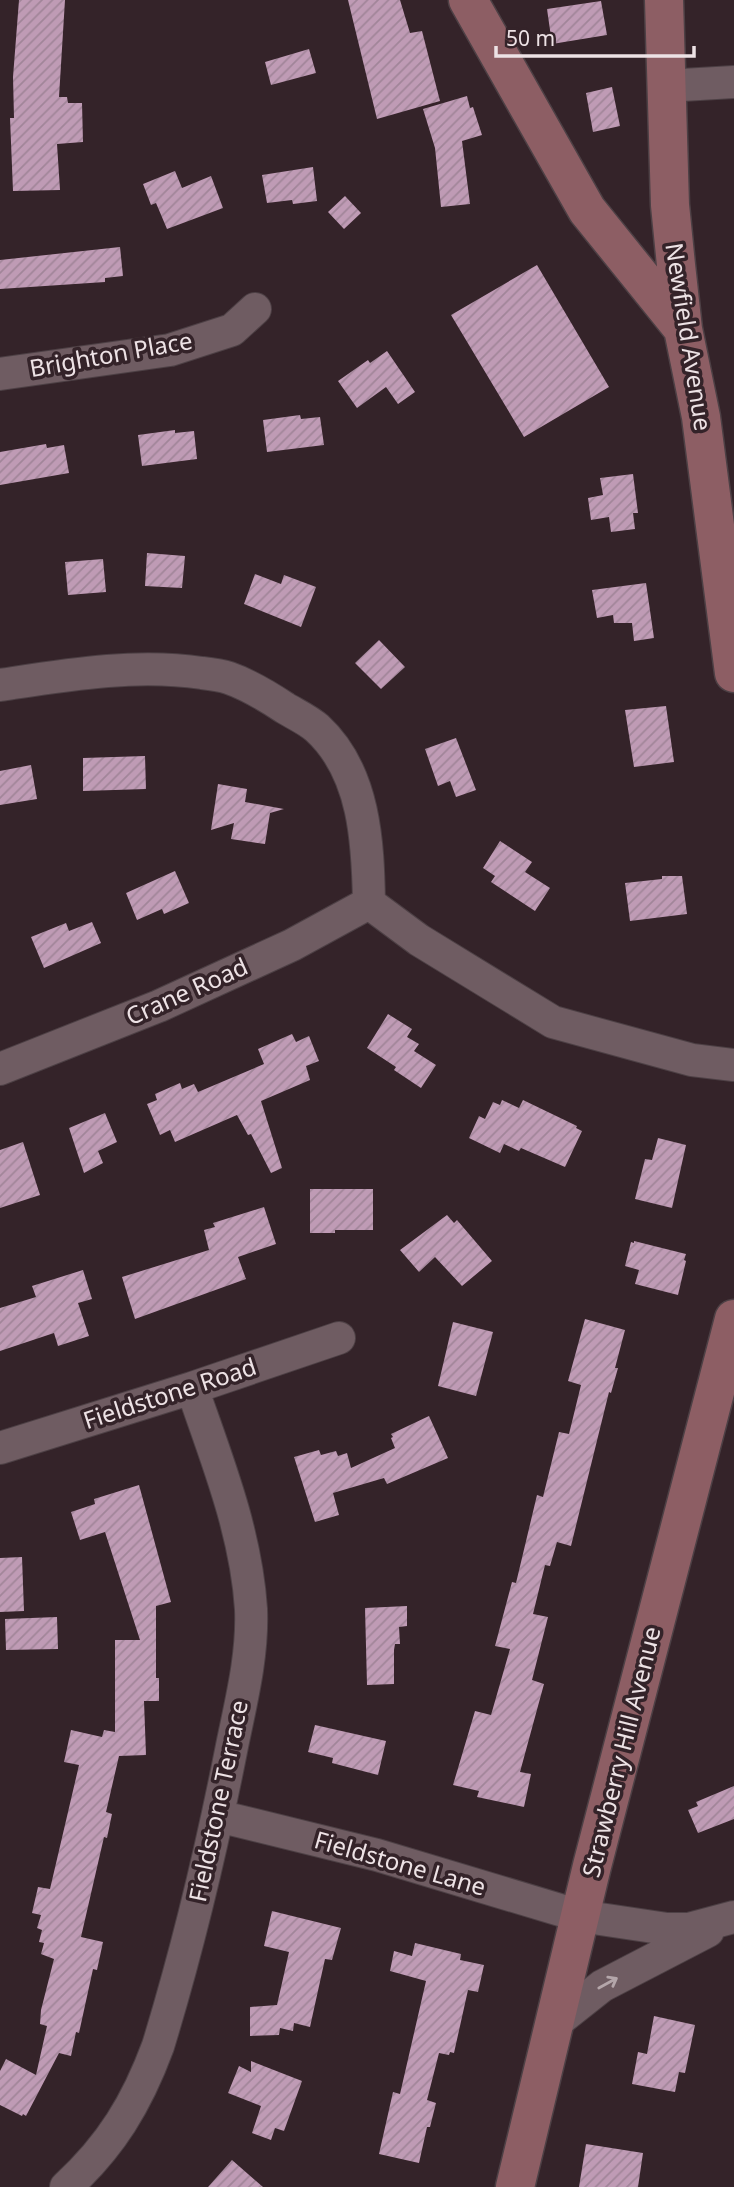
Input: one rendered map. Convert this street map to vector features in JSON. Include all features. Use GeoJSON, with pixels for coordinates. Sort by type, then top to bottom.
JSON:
{"type":"FeatureCollection","features":[{"type":"Feature","properties":{"kind":"main road"},"geometry":{"type":"LineString","coordinates":[[468,0],[587,211],[683,329]]}},
{"type":"Feature","properties":{"kind":"main road","name":"Newfield Avenue"},"geometry":{"type":"LineString","coordinates":[[664,0],[670,205],[683,329],[701,417],[730,604],[734,673]]}},
{"type":"Feature","properties":{"kind":"main road","name":"Strawberry Hill Avenue"},"geometry":{"type":"LineString","coordinates":[[515,2187],[580,1916],[734,1319]]}},
{"type":"Feature","properties":{"kind":"street"},"geometry":{"type":"LineString","coordinates":[[665,86],[734,82]]}},
{"type":"Feature","properties":{"kind":"street","name":"Brighton Place"},"geometry":{"type":"LineString","coordinates":[[0,374],[170,350],[232,330],[255,309]]}},
{"type":"Feature","properties":{"kind":"street"},"geometry":{"type":"LineString","coordinates":[[0,685],[67,674],[151,669],[226,677],[256,689],[317,728],[335,751],[349,776],[360,804],[365,828],[369,863],[369,903],[419,940],[553,1022],[692,1060],[734,1065]]}},
{"type":"Feature","properties":{"kind":"street","name":"Crane Road"},"geometry":{"type":"LineString","coordinates":[[0,1069],[159,1006],[292,945],[369,903]]}},
{"type":"Feature","properties":{"kind":"street","name":"Fieldstone Road"},"geometry":{"type":"LineString","coordinates":[[0,1448],[192,1388],[339,1338]]}},
{"type":"Feature","properties":{"kind":"street","name":"Fieldstone Terrace"},"geometry":{"type":"LineString","coordinates":[[66,2187],[111,2140],[145,2081],[167,2019],[218,1816],[243,1689],[250,1643],[251,1610],[247,1580],[230,1497],[192,1388]]}},
{"type":"Feature","properties":{"kind":"street","name":"Fieldstone Lane"},"geometry":{"type":"LineString","coordinates":[[218,1816],[377,1855],[580,1916],[667,1929],[689,1929],[734,1917]]}},
{"type":"Feature","properties":{"kind":"street"},"geometry":{"type":"LineString","coordinates":[[554,2024],[602,1986],[734,1917]]}},
{"type":"Feature","properties":{"kind":"building"},"geometry":{"type":"Polygon","coordinates":[[[19,0],[65,0],[59,97],[67,97],[68,103],[82,103],[83,142],[57,144],[60,190],[13,191],[10,118],[14,118],[13,77],[19,0]]]}},
{"type":"Feature","properties":{"kind":"building"},"geometry":{"type":"Polygon","coordinates":[[[348,0],[400,0],[410,33],[422,31],[440,101],[377,119],[348,0]]]}},
{"type":"Feature","properties":{"kind":"building"},"geometry":{"type":"Polygon","coordinates":[[[601,1],[607,35],[552,44],[547,9],[601,1]]]}},
{"type":"Feature","properties":{"kind":"building"},"geometry":{"type":"Polygon","coordinates":[[[309,49],[316,73],[271,85],[265,62],[309,49]]]}},
{"type":"Feature","properties":{"kind":"building"},"geometry":{"type":"Polygon","coordinates":[[[612,87],[620,126],[593,132],[586,93],[612,87]]]}},
{"type":"Feature","properties":{"kind":"building"},"geometry":{"type":"Polygon","coordinates":[[[467,96],[482,135],[462,141],[470,204],[441,207],[435,148],[423,109],[467,96]]]}},
{"type":"Feature","properties":{"kind":"building"},"geometry":{"type":"Polygon","coordinates":[[[313,167],[317,201],[267,203],[262,175],[313,167]]]}},
{"type":"Feature","properties":{"kind":"building"},"geometry":{"type":"Polygon","coordinates":[[[175,171],[182,188],[211,176],[223,208],[167,229],[156,203],[151,205],[143,184],[175,171]]]}},
{"type":"Feature","properties":{"kind":"building"},"geometry":{"type":"Polygon","coordinates":[[[345,196],[361,213],[344,229],[328,212],[345,196]]]}},
{"type":"Feature","properties":{"kind":"building"},"geometry":{"type":"Polygon","coordinates":[[[120,247],[123,276],[105,278],[105,282],[0,289],[0,260],[120,247]]]}},
{"type":"Feature","properties":{"kind":"building"},"geometry":{"type":"Polygon","coordinates":[[[537,265],[609,387],[524,437],[451,315],[537,265]]]}},
{"type":"Feature","properties":{"kind":"building"},"geometry":{"type":"Polygon","coordinates":[[[387,351],[415,392],[398,404],[386,387],[357,408],[338,381],[368,360],[370,363],[387,351]]]}},
{"type":"Feature","properties":{"kind":"building"},"geometry":{"type":"Polygon","coordinates":[[[300,415],[301,419],[320,417],[324,445],[267,452],[263,420],[300,415]]]}},
{"type":"Feature","properties":{"kind":"building"},"geometry":{"type":"Polygon","coordinates":[[[175,430],[175,433],[194,431],[197,459],[142,466],[138,435],[175,430]]]}},
{"type":"Feature","properties":{"kind":"building"},"geometry":{"type":"Polygon","coordinates":[[[46,444],[47,448],[64,445],[69,473],[0,485],[0,452],[46,444]]]}},
{"type":"Feature","properties":{"kind":"building"},"geometry":{"type":"Polygon","coordinates":[[[633,474],[638,513],[633,513],[635,529],[611,532],[609,517],[591,520],[588,498],[603,495],[600,478],[633,474]]]}},
{"type":"Feature","properties":{"kind":"building"},"geometry":{"type":"Polygon","coordinates":[[[147,553],[185,556],[182,588],[145,586],[147,553]]]}},
{"type":"Feature","properties":{"kind":"building"},"geometry":{"type":"Polygon","coordinates":[[[103,559],[106,592],[68,595],[65,562],[103,559]]]}},
{"type":"Feature","properties":{"kind":"building"},"geometry":{"type":"Polygon","coordinates":[[[255,574],[281,584],[284,575],[316,587],[301,627],[244,604],[255,574]]]}},
{"type":"Feature","properties":{"kind":"building"},"geometry":{"type":"Polygon","coordinates":[[[646,583],[654,638],[634,641],[632,623],[614,623],[613,615],[597,618],[592,590],[646,583]]]}},
{"type":"Feature","properties":{"kind":"building"},"geometry":{"type":"Polygon","coordinates":[[[379,640],[405,667],[381,689],[355,663],[379,640]]]}},
{"type":"Feature","properties":{"kind":"building"},"geometry":{"type":"Polygon","coordinates":[[[666,706],[674,762],[634,767],[625,710],[666,706]]]}},
{"type":"Feature","properties":{"kind":"building"},"geometry":{"type":"Polygon","coordinates":[[[456,738],[476,790],[456,797],[450,781],[438,786],[425,749],[456,738]]]}},
{"type":"Feature","properties":{"kind":"building"},"geometry":{"type":"Polygon","coordinates":[[[145,756],[146,789],[83,791],[83,758],[145,756]]]}},
{"type":"Feature","properties":{"kind":"building"},"geometry":{"type":"Polygon","coordinates":[[[31,765],[37,799],[0,805],[0,771],[31,765]]]}},
{"type":"Feature","properties":{"kind":"building"},"geometry":{"type":"Polygon","coordinates":[[[218,784],[247,789],[245,802],[284,809],[270,813],[265,844],[231,839],[234,823],[211,830],[218,784]]]}},
{"type":"Feature","properties":{"kind":"building"},"geometry":{"type":"Polygon","coordinates":[[[500,841],[532,862],[525,872],[550,888],[535,911],[491,882],[495,876],[483,868],[500,841]]]}},
{"type":"Feature","properties":{"kind":"building"},"geometry":{"type":"Polygon","coordinates":[[[175,871],[189,903],[164,914],[162,909],[137,920],[126,893],[175,871]]]}},
{"type":"Feature","properties":{"kind":"building"},"geometry":{"type":"Polygon","coordinates":[[[662,876],[682,876],[687,914],[630,921],[625,883],[662,879],[662,876]]]}},
{"type":"Feature","properties":{"kind":"building"},"geometry":{"type":"Polygon","coordinates":[[[92,922],[101,943],[44,968],[31,937],[66,923],[69,931],[92,922]]]}},
{"type":"Feature","properties":{"kind":"building"},"geometry":{"type":"Polygon","coordinates":[[[388,1014],[412,1029],[407,1037],[419,1044],[414,1051],[436,1065],[421,1088],[367,1048],[388,1014]]]}},
{"type":"Feature","properties":{"kind":"building"},"geometry":{"type":"Polygon","coordinates":[[[292,1034],[296,1042],[309,1036],[319,1061],[306,1066],[310,1080],[261,1101],[282,1168],[271,1173],[251,1134],[248,1135],[237,1115],[175,1142],[170,1130],[160,1135],[147,1104],[157,1100],[155,1094],[180,1083],[182,1089],[194,1084],[198,1092],[264,1064],[258,1049],[292,1034]]]}},
{"type":"Feature","properties":{"kind":"building"},"geometry":{"type":"Polygon","coordinates":[[[502,1100],[519,1108],[523,1100],[577,1126],[576,1128],[582,1131],[565,1167],[521,1148],[519,1151],[504,1144],[500,1153],[469,1138],[479,1116],[485,1119],[493,1102],[500,1105],[502,1100]]]}},
{"type":"Feature","properties":{"kind":"building"},"geometry":{"type":"Polygon","coordinates":[[[105,1113],[117,1142],[98,1151],[103,1163],[84,1173],[69,1128],[105,1113]]]}},
{"type":"Feature","properties":{"kind":"building"},"geometry":{"type":"Polygon","coordinates":[[[658,1138],[686,1145],[672,1208],[635,1199],[645,1159],[652,1160],[658,1138]]]}},
{"type":"Feature","properties":{"kind":"building"},"geometry":{"type":"Polygon","coordinates":[[[23,1142],[40,1195],[0,1208],[0,1150],[23,1142]]]}},
{"type":"Feature","properties":{"kind":"building"},"geometry":{"type":"Polygon","coordinates":[[[310,1189],[373,1189],[373,1230],[310,1233],[310,1189]]]}},
{"type":"Feature","properties":{"kind":"building"},"geometry":{"type":"Polygon","coordinates":[[[264,1207],[276,1244],[238,1257],[246,1279],[135,1319],[122,1277],[209,1250],[204,1230],[215,1227],[213,1223],[264,1207]]]}},
{"type":"Feature","properties":{"kind":"building"},"geometry":{"type":"Polygon","coordinates":[[[447,1215],[454,1223],[457,1220],[492,1261],[462,1286],[435,1257],[419,1272],[400,1250],[447,1215]]]}},
{"type":"Feature","properties":{"kind":"building"},"geometry":{"type":"Polygon","coordinates":[[[631,1242],[686,1254],[678,1295],[635,1284],[639,1270],[625,1266],[631,1242]]]}},
{"type":"Feature","properties":{"kind":"building"},"geometry":{"type":"Polygon","coordinates":[[[83,1270],[92,1299],[78,1303],[89,1336],[58,1346],[54,1333],[0,1351],[0,1308],[36,1297],[32,1286],[83,1270]]]}},
{"type":"Feature","properties":{"kind":"building"},"geometry":{"type":"Polygon","coordinates":[[[585,1319],[625,1330],[615,1368],[618,1368],[611,1393],[609,1392],[571,1546],[557,1542],[550,1566],[545,1565],[533,1614],[548,1617],[532,1680],[544,1684],[520,1772],[531,1774],[524,1807],[477,1797],[479,1791],[453,1785],[475,1711],[491,1715],[510,1649],[495,1646],[512,1582],[516,1583],[537,1495],[543,1497],[559,1432],[569,1434],[581,1385],[568,1381],[585,1319]]]}},
{"type":"Feature","properties":{"kind":"building"},"geometry":{"type":"Polygon","coordinates":[[[453,1322],[493,1332],[476,1396],[438,1386],[453,1322]]]}},
{"type":"Feature","properties":{"kind":"building"},"geometry":{"type":"Polygon","coordinates":[[[429,1416],[448,1458],[387,1484],[384,1478],[333,1493],[339,1515],[315,1522],[294,1457],[319,1450],[321,1455],[336,1451],[338,1456],[347,1453],[351,1468],[395,1448],[391,1434],[429,1416]]]}},
{"type":"Feature","properties":{"kind":"building"},"geometry":{"type":"Polygon","coordinates":[[[139,1485],[171,1602],[156,1606],[156,1678],[159,1678],[159,1701],[144,1701],[146,1755],[119,1756],[106,1812],[112,1814],[107,1838],[104,1837],[81,1937],[103,1942],[97,1970],[93,1969],[79,2033],[76,2032],[71,2056],[59,2053],[26,2116],[22,2116],[0,2105],[0,2071],[6,2059],[36,2075],[47,2026],[40,2024],[41,2010],[54,1959],[41,1954],[44,1943],[39,1942],[42,1930],[37,1928],[41,1915],[32,1913],[38,1887],[50,1889],[79,1765],[64,1762],[71,1730],[102,1737],[104,1730],[115,1732],[115,1640],[140,1640],[105,1532],[80,1540],[71,1512],[95,1504],[94,1499],[139,1485]]]}},
{"type":"Feature","properties":{"kind":"building"},"geometry":{"type":"Polygon","coordinates":[[[22,1557],[24,1611],[0,1612],[0,1558],[22,1557]]]}},
{"type":"Feature","properties":{"kind":"building"},"geometry":{"type":"Polygon","coordinates":[[[407,1606],[407,1626],[399,1627],[400,1644],[395,1644],[394,1650],[394,1684],[367,1685],[365,1608],[407,1606]]]}},
{"type":"Feature","properties":{"kind":"building"},"geometry":{"type":"Polygon","coordinates":[[[57,1617],[58,1649],[6,1650],[5,1619],[57,1617]]]}},
{"type":"Feature","properties":{"kind":"building"},"geometry":{"type":"Polygon","coordinates":[[[315,1725],[386,1741],[378,1775],[332,1763],[333,1758],[308,1752],[315,1725]]]}},
{"type":"Feature","properties":{"kind":"building"},"geometry":{"type":"Polygon","coordinates":[[[734,1786],[734,1819],[698,1833],[688,1810],[698,1806],[696,1802],[734,1786]]]}},
{"type":"Feature","properties":{"kind":"building"},"geometry":{"type":"Polygon","coordinates":[[[272,1911],[341,1928],[332,1960],[325,1959],[310,2027],[294,2023],[293,2031],[280,2028],[279,2035],[250,2036],[250,2007],[277,2005],[289,1952],[264,1946],[272,1911]]]}},
{"type":"Feature","properties":{"kind":"building"},"geometry":{"type":"Polygon","coordinates":[[[415,1943],[461,1954],[460,1960],[484,1965],[478,1992],[468,1990],[454,2053],[439,2053],[427,2100],[436,2103],[430,2127],[427,2127],[419,2163],[379,2154],[393,2092],[400,2094],[426,1981],[390,1971],[394,1951],[412,1956],[415,1943]]]}},
{"type":"Feature","properties":{"kind":"building"},"geometry":{"type":"Polygon","coordinates":[[[654,2016],[695,2025],[685,2073],[679,2072],[675,2092],[632,2084],[638,2052],[647,2054],[654,2016]]]}},
{"type":"Feature","properties":{"kind":"building"},"geometry":{"type":"Polygon","coordinates":[[[251,2061],[302,2081],[284,2131],[275,2128],[271,2140],[252,2133],[261,2106],[228,2093],[239,2066],[251,2072],[251,2061]]]}},
{"type":"Feature","properties":{"kind":"building"},"geometry":{"type":"Polygon","coordinates":[[[586,2144],[643,2153],[638,2187],[579,2187],[586,2144]]]}},
{"type":"Feature","properties":{"kind":"building"},"geometry":{"type":"Polygon","coordinates":[[[232,2160],[263,2187],[208,2187],[232,2160]]]}}]}
